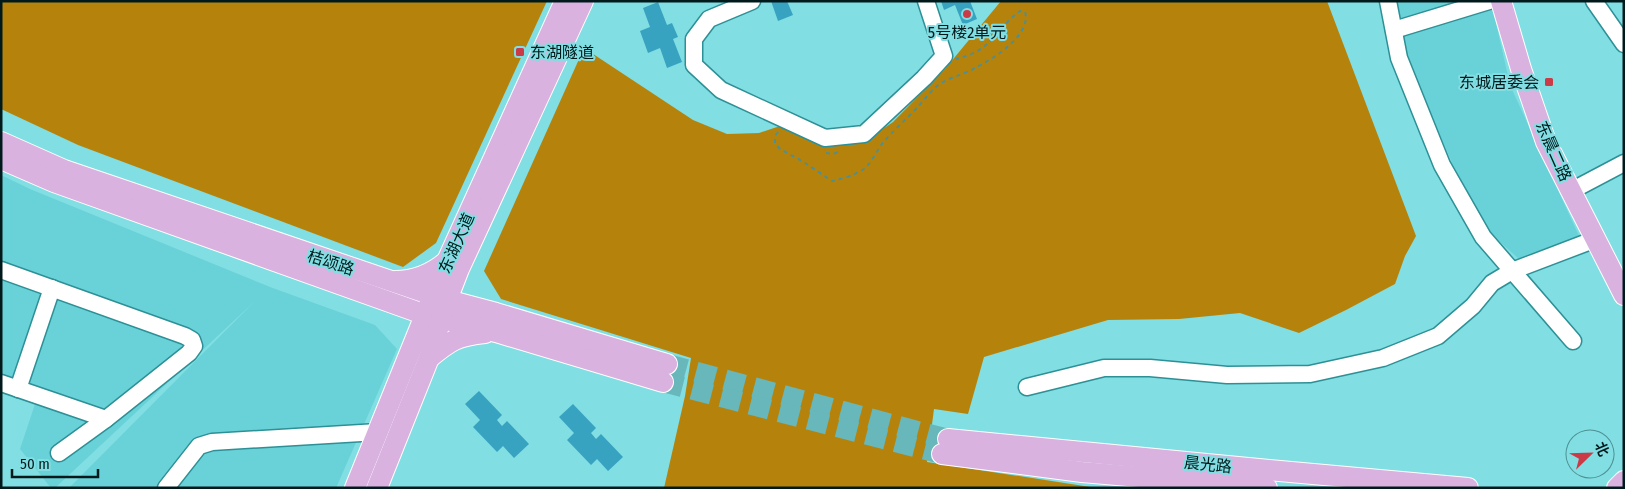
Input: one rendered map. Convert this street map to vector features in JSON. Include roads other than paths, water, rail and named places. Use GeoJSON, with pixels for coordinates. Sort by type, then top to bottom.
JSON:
{"type":"FeatureCollection","features":[{"type":"Feature","properties":{"kind":"main road","name":"东湖大道"},"geometry":{"type":"LineString","coordinates":[[377,488],[440,298],[565,1]]}},
{"type":"Feature","properties":{"kind":"main road","name":"东湖大道"},"geometry":{"type":"LineString","coordinates":[[453,265],[583,1]]}},
{"type":"Feature","properties":{"kind":"main road","name":"东晨二路"},"geometry":{"type":"LineString","coordinates":[[1501,1],[1521,69],[1546,142],[1624,270]]}},
{"type":"Feature","properties":{"kind":"main road","name":"东晨二路"},"geometry":{"type":"LineString","coordinates":[[1511,1],[1528,69],[1553,138],[1596,239],[1624,295]]}},
{"type":"Feature","properties":{"kind":"main road","name":"桔颂路"},"geometry":{"type":"LineString","coordinates":[[2,157],[64,170],[440,298],[496,312],[665,373],[434,317],[54,182],[2,157]]}},
{"type":"Feature","properties":{"kind":"main road"},"geometry":{"type":"LineString","coordinates":[[389,281],[406,281],[453,265],[476,299],[496,312]]}},
{"type":"Feature","properties":{"kind":"main road"},"geometry":{"type":"LineString","coordinates":[[382,300],[398,314],[420,354],[466,335],[496,332]]}},
{"type":"Feature","properties":{"kind":"main road","name":"东湖大道"},"geometry":{"type":"LineString","coordinates":[[355,488],[378,432],[420,354]]}},
{"type":"Feature","properties":{"kind":"main road","name":"晨光路"},"geometry":{"type":"LineString","coordinates":[[1267,488],[1082,472],[945,447],[1269,470],[1468,488]]}},
{"type":"Feature","properties":{"kind":"main road"},"geometry":{"type":"LineString","coordinates":[[1617,488],[1624,481]]}},
{"type":"Feature","properties":{"kind":"street"},"geometry":{"type":"LineString","coordinates":[[752,1],[709,19],[694,39],[694,64],[720,90],[826,138],[864,134],[924,78],[944,56],[926,1]]}},
{"type":"Feature","properties":{"kind":"street"},"geometry":{"type":"LineString","coordinates":[[1388,1],[1399,58],[1442,165],[1483,237],[1573,341]]}},
{"type":"Feature","properties":{"kind":"street"},"geometry":{"type":"LineString","coordinates":[[1394,30],[1489,1]]}},
{"type":"Feature","properties":{"kind":"street"},"geometry":{"type":"LineString","coordinates":[[1594,1],[1624,44]]}},
{"type":"Feature","properties":{"kind":"street"},"geometry":{"type":"LineString","coordinates":[[1575,189],[1624,163]]}},
{"type":"Feature","properties":{"kind":"street"},"geometry":{"type":"LineString","coordinates":[[1027,388],[1104,368],[1150,368],[1227,375],[1310,374],[1383,358],[1438,336],[1473,306],[1492,284],[1512,271],[1596,239]]}},
{"type":"Feature","properties":{"kind":"street"},"geometry":{"type":"LineString","coordinates":[[1,270],[185,336],[192,340],[194,346],[189,353],[106,420],[59,453]]}},
{"type":"Feature","properties":{"kind":"street"},"geometry":{"type":"LineString","coordinates":[[18,389],[52,288]]}},
{"type":"Feature","properties":{"kind":"street"},"geometry":{"type":"LineString","coordinates":[[1,383],[106,420]]}},
{"type":"Feature","properties":{"kind":"street"},"geometry":{"type":"LineString","coordinates":[[166,488],[199,446],[212,442],[378,432]]}},
{"type":"Feature","properties":{"kind":"tunnel"},"geometry":{"type":"LineString","coordinates":[[667,364],[948,439]]}},
{"type":"Feature","properties":{"kind":"tunnel"},"geometry":{"type":"LineString","coordinates":[[663,382],[942,454]]}},
{"type":"Feature","properties":{"kind":"place","name":"5号楼2单元"},"geometry":{"type":"Point","coordinates":[967,14]}},
{"type":"Feature","properties":{"kind":"place","name":"东湖隧道"},"geometry":{"type":"Point","coordinates":[520,52]}},
{"type":"Feature","properties":{"kind":"place","name":"东城居委会"},"geometry":{"type":"Point","coordinates":[1549,82]}}]}
